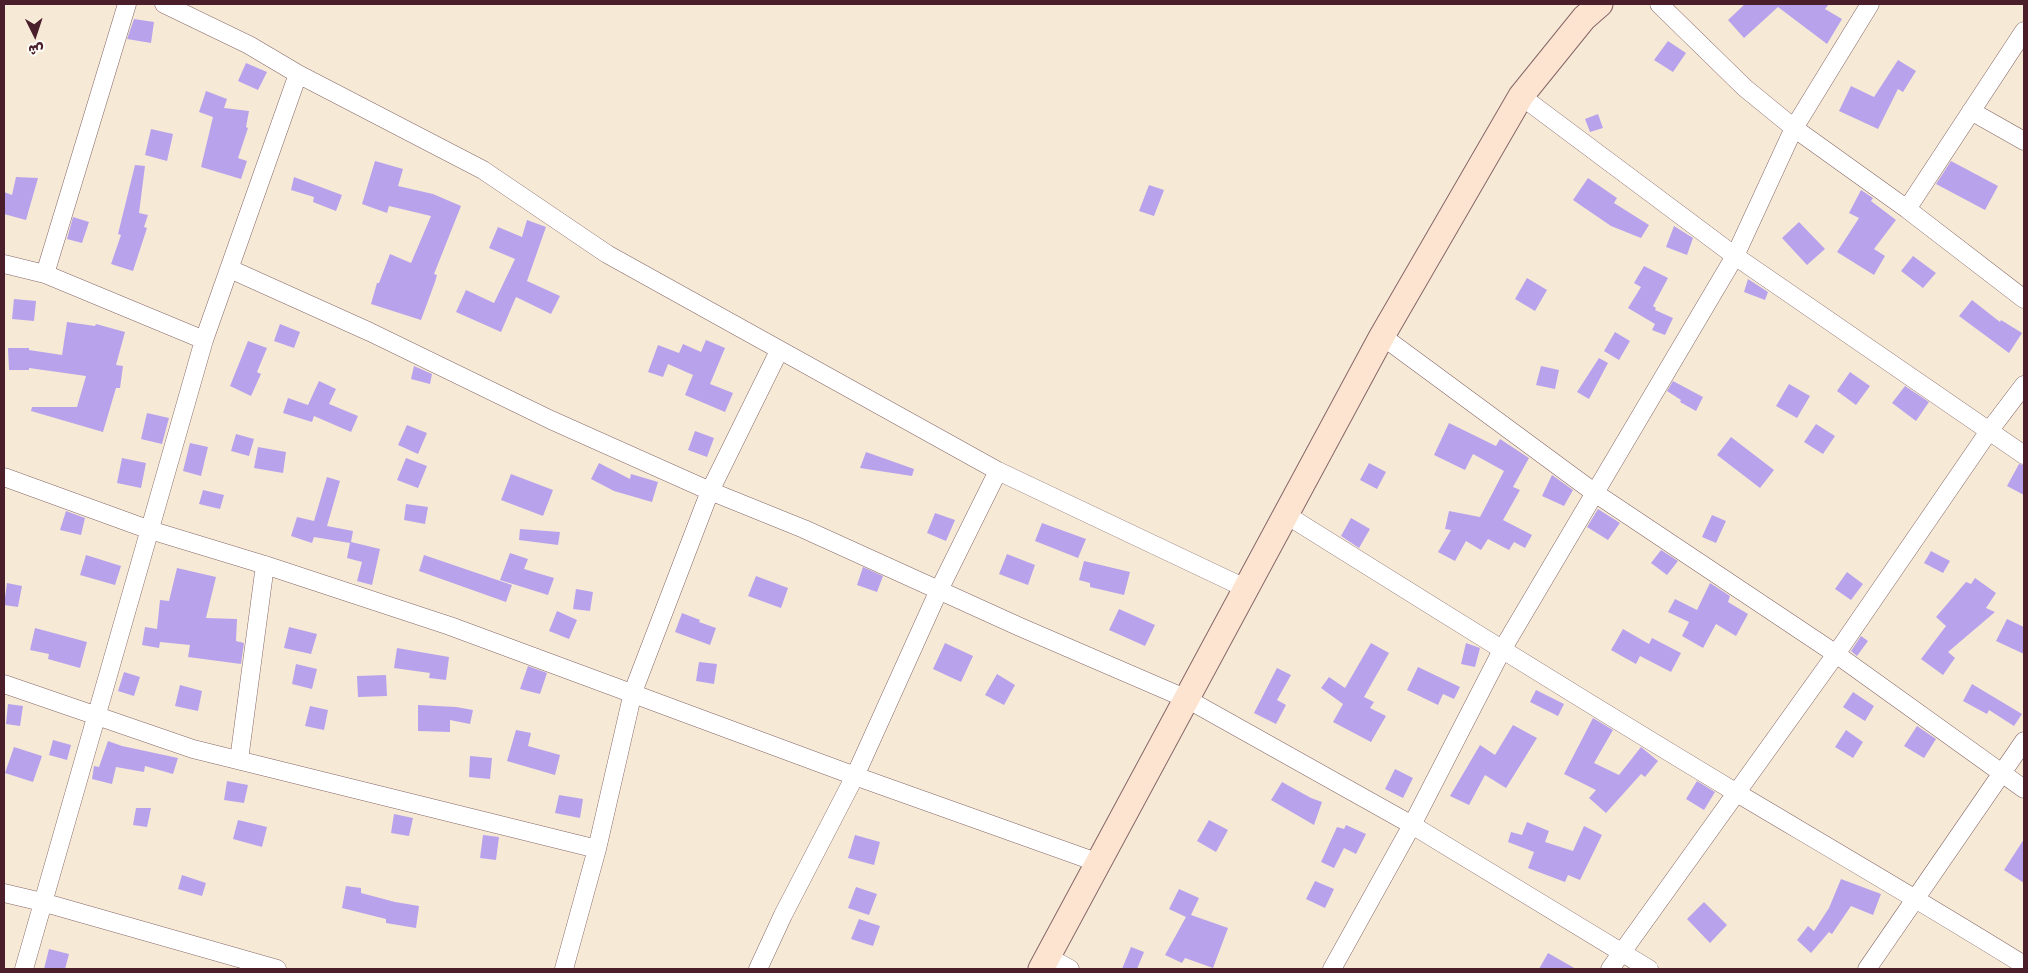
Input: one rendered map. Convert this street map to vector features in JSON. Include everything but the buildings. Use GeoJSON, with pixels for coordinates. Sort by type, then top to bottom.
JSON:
{"type":"FeatureCollection","features":[{"type":"Feature","properties":{"kind":"main road"},"geometry":{"type":"LineString","coordinates":[[1044,963],[1382,336],[1520,96],[1584,18],[1600,4]]}},
{"type":"Feature","properties":{"kind":"street"},"geometry":{"type":"LineString","coordinates":[[45,274],[127,4]]}},
{"type":"Feature","properties":{"kind":"street"},"geometry":{"type":"LineString","coordinates":[[164,4],[249,45],[298,74],[483,170],[607,254],[998,472],[1245,588]]}},
{"type":"Feature","properties":{"kind":"street"},"geometry":{"type":"LineString","coordinates":[[1659,4],[1745,88],[1794,128],[1907,209],[2024,300]]}},
{"type":"Feature","properties":{"kind":"street"},"geometry":{"type":"LineString","coordinates":[[1332,969],[1412,825],[1502,650],[1735,256],[1794,128],[1870,4]]}},
{"type":"Feature","properties":{"kind":"street"},"geometry":{"type":"LineString","coordinates":[[1907,209],[2024,31]]}},
{"type":"Feature","properties":{"kind":"street"},"geometry":{"type":"LineString","coordinates":[[24,969],[204,340],[298,74]]}},
{"type":"Feature","properties":{"kind":"street"},"geometry":{"type":"LineString","coordinates":[[1520,96],[1735,256],[2024,454]]}},
{"type":"Feature","properties":{"kind":"street"},"geometry":{"type":"LineString","coordinates":[[1970,111],[2024,141]]}},
{"type":"Feature","properties":{"kind":"street"},"geometry":{"type":"LineString","coordinates":[[4,264],[45,274],[204,340]]}},
{"type":"Feature","properties":{"kind":"street"},"geometry":{"type":"LineString","coordinates":[[230,270],[370,332],[551,420],[710,491],[804,529],[1186,699],[1412,825],[1649,969]]}},
{"type":"Feature","properties":{"kind":"street"},"geometry":{"type":"LineString","coordinates":[[1382,336],[1595,493],[1836,654],[2024,788]]}},
{"type":"Feature","properties":{"kind":"street"},"geometry":{"type":"LineString","coordinates":[[564,969],[596,849],[633,692],[710,491],[779,351]]}},
{"type":"Feature","properties":{"kind":"street"},"geometry":{"type":"LineString","coordinates":[[1610,969],[1836,654],[1989,431],[2024,385]]}},
{"type":"Feature","properties":{"kind":"street"},"geometry":{"type":"LineString","coordinates":[[758,969],[783,915],[855,776],[938,590],[998,472]]}},
{"type":"Feature","properties":{"kind":"street"},"geometry":{"type":"LineString","coordinates":[[4,477],[150,530],[265,565],[450,626],[633,692],[855,776],[1099,863]]}},
{"type":"Feature","properties":{"kind":"street"},"geometry":{"type":"LineString","coordinates":[[1285,514],[1502,650],[1737,793],[1917,898],[2024,965]]}},
{"type":"Feature","properties":{"kind":"street"},"geometry":{"type":"LineString","coordinates":[[239,760],[265,565]]}},
{"type":"Feature","properties":{"kind":"street"},"geometry":{"type":"LineString","coordinates":[[4,684],[193,749],[596,849]]}},
{"type":"Feature","properties":{"kind":"street"},"geometry":{"type":"LineString","coordinates":[[1867,969],[2024,742]]}},
{"type":"Feature","properties":{"kind":"street"},"geometry":{"type":"LineString","coordinates":[[4,893],[42,902],[277,969]]}},
{"type":"Feature","properties":{"kind":"street"},"geometry":{"type":"LineString","coordinates":[[1044,963],[1070,969]]}}]}
